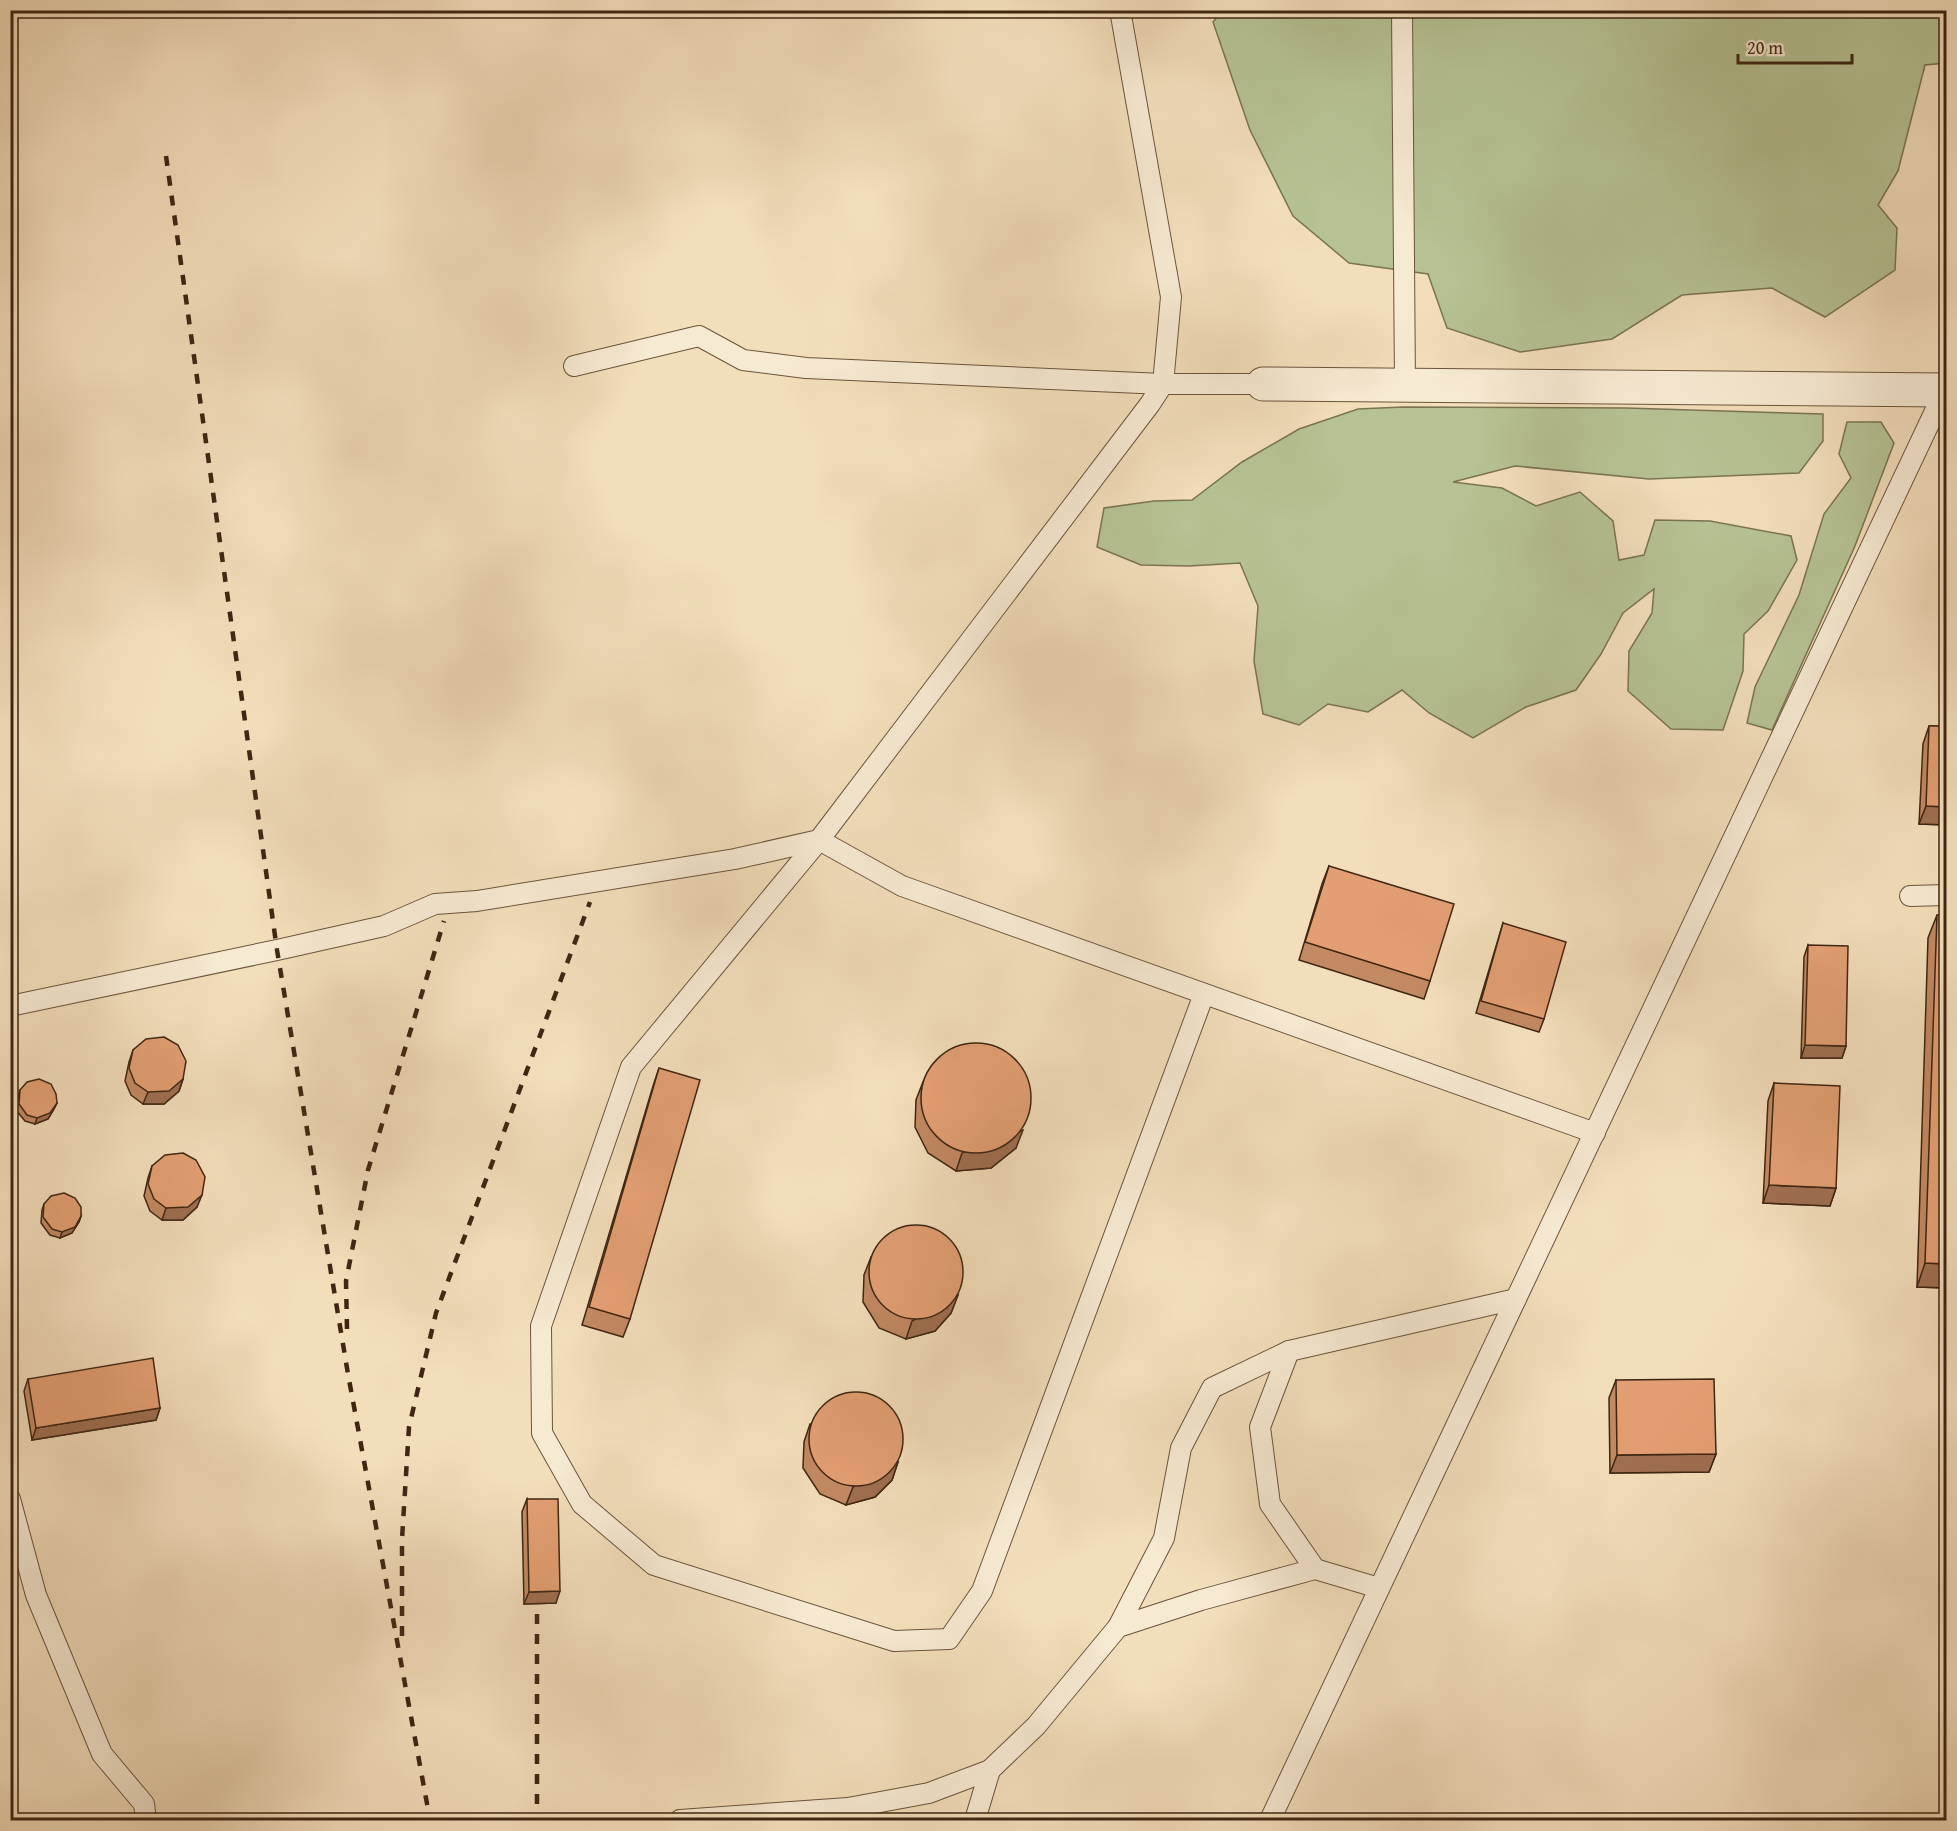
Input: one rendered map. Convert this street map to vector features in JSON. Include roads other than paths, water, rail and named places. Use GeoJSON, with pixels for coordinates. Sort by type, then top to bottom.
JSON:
{"type":"FeatureCollection","features":[{"type":"Feature","properties":{"kind":"street"},"geometry":{"type":"LineString","coordinates":[[1263,384],[1946,390]]}},
{"type":"Feature","properties":{"kind":"lane"},"geometry":{"type":"LineString","coordinates":[[1120,10],[1172,297],[1163,384],[819,840],[631,1067],[541,1326],[542,1432],[582,1504],[654,1565],[894,1641],[949,1639],[982,1591],[1204,994]]}},
{"type":"Feature","properties":{"kind":"lane"},"geometry":{"type":"LineString","coordinates":[[1402,10],[1405,386]]}},
{"type":"Feature","properties":{"kind":"lane"},"geometry":{"type":"LineString","coordinates":[[574,366],[699,336],[743,360],[806,368],[1163,384],[1263,384]]}},
{"type":"Feature","properties":{"kind":"lane"},"geometry":{"type":"LineString","coordinates":[[1270,1821],[1946,390]]}},
{"type":"Feature","properties":{"kind":"lane"},"geometry":{"type":"LineString","coordinates":[[10,1006],[384,926],[435,904],[477,901],[724,860],[819,840],[902,886],[1595,1133]]}},
{"type":"Feature","properties":{"kind":"lane"},"geometry":{"type":"LineString","coordinates":[[1910,896],[1947,895]]}},
{"type":"Feature","properties":{"kind":"lane"},"geometry":{"type":"LineString","coordinates":[[680,1821],[848,1808],[929,1793],[990,1770],[1036,1726],[1118,1627],[1164,1538],[1181,1448],[1212,1388],[1289,1351],[1516,1299]]}},
{"type":"Feature","properties":{"kind":"lane"},"geometry":{"type":"LineString","coordinates":[[1289,1351],[1260,1427],[1270,1504],[1315,1569]]}},
{"type":"Feature","properties":{"kind":"lane"},"geometry":{"type":"LineString","coordinates":[[10,1499],[36,1595],[102,1754],[144,1804],[146,1821]]}},
{"type":"Feature","properties":{"kind":"lane"},"geometry":{"type":"LineString","coordinates":[[1118,1627],[1201,1600],[1315,1569],[1379,1588]]}},
{"type":"Feature","properties":{"kind":"lane"},"geometry":{"type":"LineString","coordinates":[[975,1821],[990,1770]]}},
{"type":"Feature","properties":{"kind":"railway"},"geometry":{"type":"LineString","coordinates":[[166,156],[277,950],[348,1374],[430,1820]]}},
{"type":"Feature","properties":{"kind":"railway"},"geometry":{"type":"LineString","coordinates":[[402,1636],[402,1539],[409,1427],[436,1313],[590,902]]}},
{"type":"Feature","properties":{"kind":"railway"},"geometry":{"type":"LineString","coordinates":[[347,1329],[346,1281],[368,1170],[444,921]]}},
{"type":"Feature","properties":{"kind":"railway"},"geometry":{"type":"LineString","coordinates":[[537,1614],[537,1820]]}}]}
